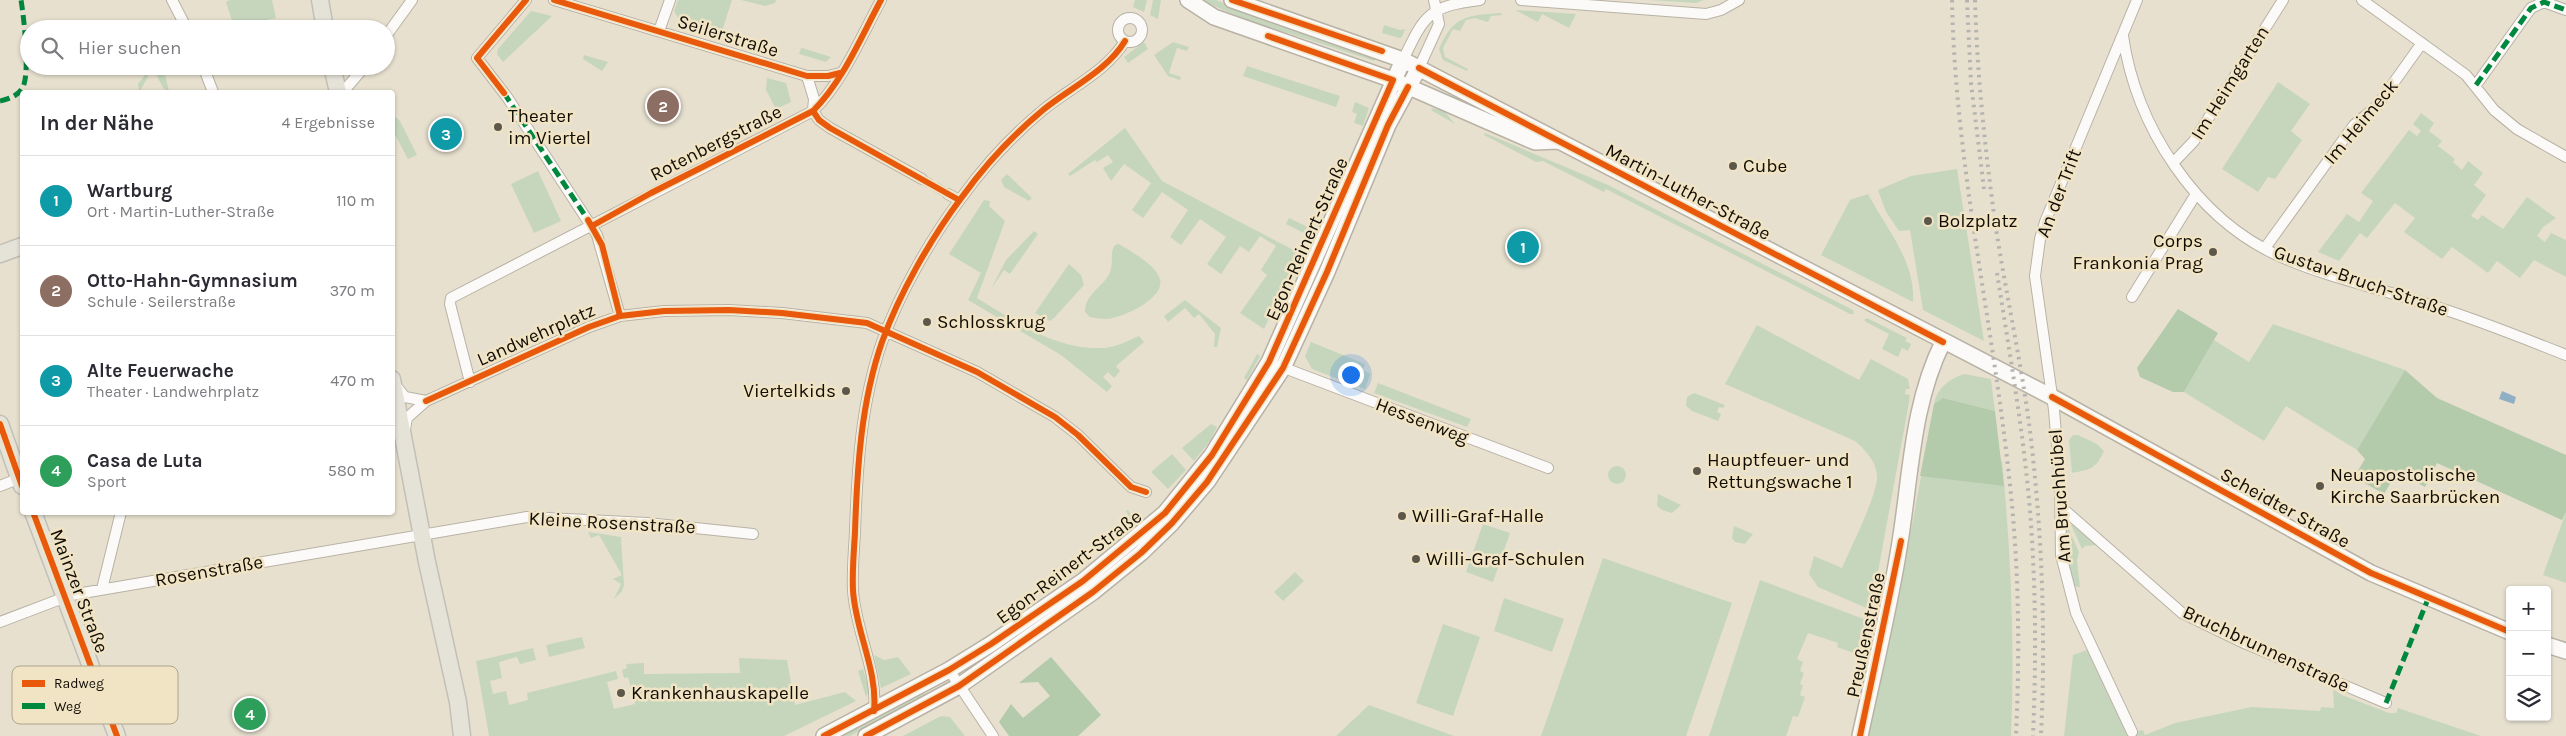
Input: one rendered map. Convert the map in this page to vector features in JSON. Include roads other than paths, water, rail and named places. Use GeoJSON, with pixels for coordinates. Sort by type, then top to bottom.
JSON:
{"type":"FeatureCollection","features":[{"type":"Feature","properties":{"kind":"main road"},"geometry":{"type":"LineString","coordinates":[[320,0],[323,20]]}},
{"type":"Feature","properties":{"kind":"main road","name":"Martin-Luther-Straße"},"geometry":{"type":"LineString","coordinates":[[1188,0],[1214,17],[1393,80],[1534,142],[1559,141]]}},
{"type":"Feature","properties":{"kind":"main road","name":"Martin-Luther-Straße"},"geometry":{"type":"LineString","coordinates":[[1232,0],[1403,60],[1943,342]]}},
{"type":"Feature","properties":{"kind":"main road","name":"Egon-Reinert-Straße"},"geometry":{"type":"LineString","coordinates":[[824,736],[923,682],[949,670],[1083,581],[1165,513],[1212,455],[1269,362],[1403,60]]}},
{"type":"Feature","properties":{"kind":"main road","name":"Egon-Reinert-Straße"},"geometry":{"type":"LineString","coordinates":[[866,736],[959,686],[1093,592],[1140,553],[1172,523],[1222,463],[1283,368],[1388,125],[1419,68]]}},
{"type":"Feature","properties":{"kind":"main road"},"geometry":{"type":"LineString","coordinates":[[334,75],[338,90]]}},
{"type":"Feature","properties":{"kind":"main road"},"geometry":{"type":"LineString","coordinates":[[0,254],[20,247]]}},
{"type":"Feature","properties":{"kind":"main road","name":"Scheidter Straße"},"geometry":{"type":"LineString","coordinates":[[1943,342],[2052,397],[2371,573],[2508,631]]}},
{"type":"Feature","properties":{"kind":"main road","name":"Preußenstraße"},"geometry":{"type":"LineString","coordinates":[[1860,736],[1895,576],[1922,398],[1930,368],[1943,342]]}},
{"type":"Feature","properties":{"kind":"main road"},"geometry":{"type":"LineString","coordinates":[[395,394],[422,534],[458,702],[462,736]]}},
{"type":"Feature","properties":{"kind":"main road"},"geometry":{"type":"LineString","coordinates":[[0,424],[20,479]]}},
{"type":"Feature","properties":{"kind":"main road","name":"Mainzer Straße"},"geometry":{"type":"LineString","coordinates":[[34,515],[91,666]]}},
{"type":"Feature","properties":{"kind":"main road"},"geometry":{"type":"LineString","coordinates":[[2551,646],[2566,651]]}},
{"type":"Feature","properties":{"kind":"main road","name":"Mainzer Straße"},"geometry":{"type":"LineString","coordinates":[[113,724],[117,736]]}},
{"type":"Feature","properties":{"kind":"street"},"geometry":{"type":"LineString","coordinates":[[172,0],[182,20]]}},
{"type":"Feature","properties":{"kind":"street"},"geometry":{"type":"LineString","coordinates":[[395,24],[412,0]]}},
{"type":"Feature","properties":{"kind":"street","name":"Landwehrplatz"},"geometry":{"type":"LineString","coordinates":[[405,442],[407,418],[426,401],[589,327],[620,316],[602,245],[592,226],[506,97],[477,58],[526,0]]}},
{"type":"Feature","properties":{"kind":"street","name":"Seilerstraße"},"geometry":{"type":"LineString","coordinates":[[554,0],[807,76]]}},
{"type":"Feature","properties":{"kind":"street"},"geometry":{"type":"LineString","coordinates":[[660,31],[670,0]]}},
{"type":"Feature","properties":{"kind":"street","name":"Rotenbergstraße"},"geometry":{"type":"LineString","coordinates":[[592,226],[651,193],[813,111],[822,102],[840,74],[881,0]]}},
{"type":"Feature","properties":{"kind":"street"},"geometry":{"type":"LineString","coordinates":[[1403,60],[1421,23],[1435,5],[1480,0]]}},
{"type":"Feature","properties":{"kind":"street"},"geometry":{"type":"LineString","coordinates":[[1521,0],[1706,14],[1736,1]]}},
{"type":"Feature","properties":{"kind":"street","name":"An der Trift"},"geometry":{"type":"LineString","coordinates":[[2052,397],[2035,276],[2040,239],[2137,0]]}},
{"type":"Feature","properties":{"kind":"street","name":"Im Heimgarten"},"geometry":{"type":"LineString","coordinates":[[2172,163],[2194,141],[2283,0]]}},
{"type":"Feature","properties":{"kind":"street"},"geometry":{"type":"LineString","coordinates":[[2362,0],[2466,75],[2499,115],[2517,129],[2566,157]]}},
{"type":"Feature","properties":{"kind":"street"},"geometry":{"type":"LineString","coordinates":[[2476,85],[2531,8],[2544,2],[2566,10]]}},
{"type":"Feature","properties":{"kind":"street"},"geometry":{"type":"LineString","coordinates":[[1419,68],[1439,24],[1435,5]]}},
{"type":"Feature","properties":{"kind":"street","name":"Gustav-Bruch-Straße"},"geometry":{"type":"LineString","coordinates":[[2123,34],[2128,66],[2142,108],[2172,163],[2196,194],[2218,215],[2265,248],[2304,266],[2438,307],[2566,355]]}},
{"type":"Feature","properties":{"kind":"street"},"geometry":{"type":"LineString","coordinates":[[874,710],[875,695],[853,589],[856,496],[868,394],[886,332],[929,248],[959,200],[992,160],[1023,128],[1063,94],[1109,61],[1125,41]]}},
{"type":"Feature","properties":{"kind":"street","name":"Im Heimeck"},"geometry":{"type":"LineString","coordinates":[[2265,248],[2354,125],[2377,106],[2422,44]]}},
{"type":"Feature","properties":{"kind":"street"},"geometry":{"type":"LineString","coordinates":[[840,74],[807,76],[814,99],[813,111],[819,120],[830,128],[922,178]]}},
{"type":"Feature","properties":{"kind":"street"},"geometry":{"type":"LineString","coordinates":[[206,75],[212,90]]}},
{"type":"Feature","properties":{"kind":"street"},"geometry":{"type":"LineString","coordinates":[[345,90],[357,75]]}},
{"type":"Feature","properties":{"kind":"street"},"geometry":{"type":"LineString","coordinates":[[948,194],[959,200]]}},
{"type":"Feature","properties":{"kind":"street"},"geometry":{"type":"LineString","coordinates":[[2132,296],[2196,194]]}},
{"type":"Feature","properties":{"kind":"street","name":"Landwehrplatz"},"geometry":{"type":"LineString","coordinates":[[470,382],[450,304],[451,298],[592,226]]}},
{"type":"Feature","properties":{"kind":"street"},"geometry":{"type":"LineString","coordinates":[[620,316],[664,311],[707,310],[782,313],[867,323],[977,372],[1055,417],[1078,436],[1131,487],[1146,492]]}},
{"type":"Feature","properties":{"kind":"street","name":"Hessenweg"},"geometry":{"type":"LineString","coordinates":[[1269,362],[1548,468]]}},
{"type":"Feature","properties":{"kind":"street"},"geometry":{"type":"LineString","coordinates":[[395,384],[405,397],[426,401]]}},
{"type":"Feature","properties":{"kind":"street","name":"Am Bruchhübel"},"geometry":{"type":"LineString","coordinates":[[2052,397],[2061,508],[2061,555],[2076,613],[2132,732]]}},
{"type":"Feature","properties":{"kind":"street"},"geometry":{"type":"LineString","coordinates":[[0,486],[20,482]]}},
{"type":"Feature","properties":{"kind":"street"},"geometry":{"type":"LineString","coordinates":[[417,508],[428,526],[441,531],[431,542],[428,562]]}},
{"type":"Feature","properties":{"kind":"street","name":"Bruchbrunnenstraße"},"geometry":{"type":"LineString","coordinates":[[2061,508],[2182,613],[2244,643],[2386,704]]}},
{"type":"Feature","properties":{"kind":"street"},"geometry":{"type":"LineString","coordinates":[[102,589],[120,515]]}},
{"type":"Feature","properties":{"kind":"street","name":"Kleine Rosenstraße"},"geometry":{"type":"LineString","coordinates":[[422,534],[510,519],[547,516],[647,523],[752,534]]}},
{"type":"Feature","properties":{"kind":"street","name":"Rosenstraße"},"geometry":{"type":"LineString","coordinates":[[0,622],[65,596],[422,534]]}},
{"type":"Feature","properties":{"kind":"street"},"geometry":{"type":"LineString","coordinates":[[949,670],[993,736]]}},
{"type":"Feature","properties":{"kind":"water"},"geometry":{"type":"Polygon","coordinates":[[[2502,391],[2516,397],[2514,404],[2499,399],[2502,391]]]}},
{"type":"Feature","properties":{"kind":"tunnel"},"geometry":{"type":"LineString","coordinates":[[922,179],[948,194]]}},
{"type":"Feature","properties":{"kind":"railway"},"geometry":{"type":"LineString","coordinates":[[1952,0],[1960,120],[1975,239],[2002,417],[2015,541],[2018,606],[2016,736]]}},
{"type":"Feature","properties":{"kind":"railway"},"geometry":{"type":"LineString","coordinates":[[1967,0],[1971,83],[1984,189]]}},
{"type":"Feature","properties":{"kind":"railway"},"geometry":{"type":"LineString","coordinates":[[1975,0],[1980,83],[1991,194],[2029,423],[2037,501],[2043,618],[2041,736]]}},
{"type":"Feature","properties":{"kind":"railway"},"geometry":{"type":"LineString","coordinates":[[1997,273],[2021,430],[2031,524],[2035,630],[2033,736]]}},
{"type":"Feature","properties":{"kind":"place","name":"Otto-Hahn-Gymnasium"},"geometry":{"type":"Point","coordinates":[663,106]}},
{"type":"Feature","properties":{"kind":"place","name":"Theater im Viertel"},"geometry":{"type":"Point","coordinates":[498,127]}},
{"type":"Feature","properties":{"kind":"place","name":"Alte Feuerwache"},"geometry":{"type":"Point","coordinates":[446,134]}},
{"type":"Feature","properties":{"kind":"place","name":"Cube"},"geometry":{"type":"Point","coordinates":[1733,166]}},
{"type":"Feature","properties":{"kind":"place","name":"Bolzplatz"},"geometry":{"type":"Point","coordinates":[1928,221]}},
{"type":"Feature","properties":{"kind":"place","name":"Wartburg"},"geometry":{"type":"Point","coordinates":[1523,247]}},
{"type":"Feature","properties":{"kind":"place","name":"Corps Frankonia Prag"},"geometry":{"type":"Point","coordinates":[2213,252]}},
{"type":"Feature","properties":{"kind":"place","name":"Schlosskrug"},"geometry":{"type":"Point","coordinates":[927,322]}},
{"type":"Feature","properties":{"kind":"place","name":"Viertelkids"},"geometry":{"type":"Point","coordinates":[846,391]}},
{"type":"Feature","properties":{"kind":"place","name":"Hauptfeuer- und Rettungswache 1"},"geometry":{"type":"Point","coordinates":[1697,471]}},
{"type":"Feature","properties":{"kind":"place","name":"Neuapostolische Kirche Saarbrücken"},"geometry":{"type":"Point","coordinates":[2320,486]}},
{"type":"Feature","properties":{"kind":"place","name":"Willi-Graf-Halle"},"geometry":{"type":"Point","coordinates":[1402,516]}},
{"type":"Feature","properties":{"kind":"place","name":"Willi-Graf-Schulen"},"geometry":{"type":"Point","coordinates":[1416,559]}},
{"type":"Feature","properties":{"kind":"place","name":"Krankenhauskapelle"},"geometry":{"type":"Point","coordinates":[621,693]}},
{"type":"Feature","properties":{"kind":"place","name":"Casa de Luta"},"geometry":{"type":"Point","coordinates":[250,714]}}]}
